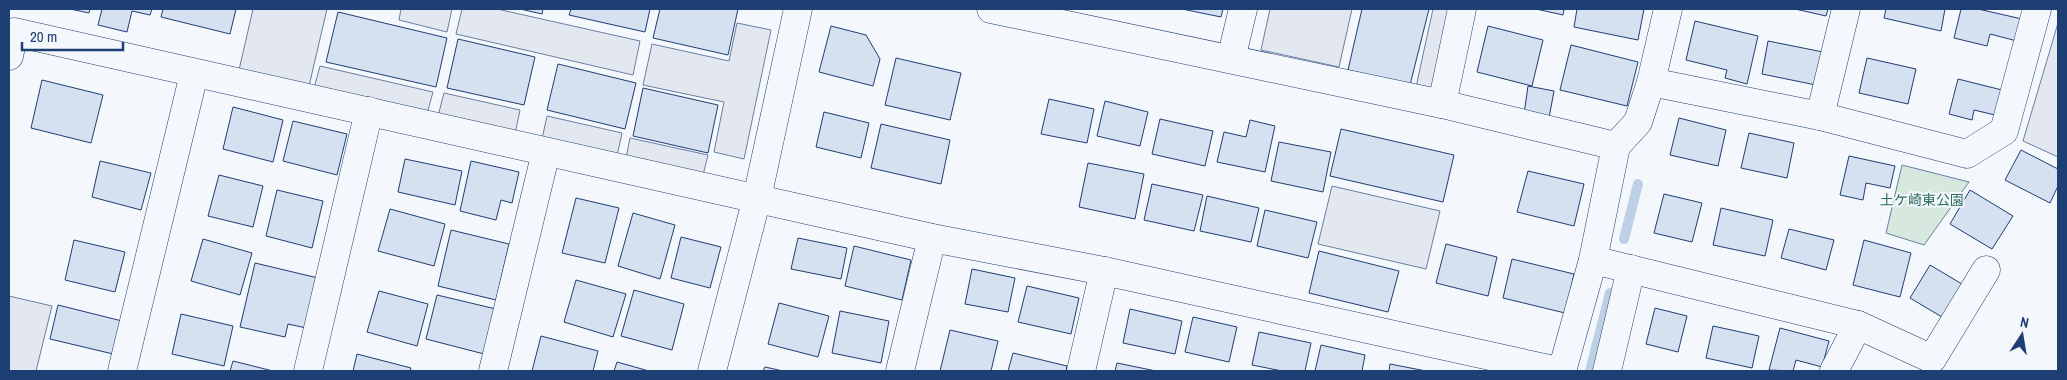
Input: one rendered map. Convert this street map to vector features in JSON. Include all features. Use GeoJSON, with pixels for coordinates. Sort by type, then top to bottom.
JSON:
{"type":"FeatureCollection","features":[{"type":"Feature","properties":{"kind":"street"},"geometry":{"type":"LineString","coordinates":[[712,371],[757,198],[798,9]]}},
{"type":"Feature","properties":{"kind":"street"},"geometry":{"type":"LineString","coordinates":[[991,9],[1027,12],[1232,59],[1442,104],[1616,146]]}},
{"type":"Feature","properties":{"kind":"street"},"geometry":{"type":"LineString","coordinates":[[1232,59],[1242,9]]}},
{"type":"Feature","properties":{"kind":"street"},"geometry":{"type":"LineString","coordinates":[[1442,104],[1462,9]]}},
{"type":"Feature","properties":{"kind":"street"},"geometry":{"type":"LineString","coordinates":[[1562,371],[1593,260],[1616,146],[1638,122],[1651,82],[1668,9]]}},
{"type":"Feature","properties":{"kind":"street"},"geometry":{"type":"LineString","coordinates":[[1820,116],[1846,9]]}},
{"type":"Feature","properties":{"kind":"street"},"geometry":{"type":"LineString","coordinates":[[1651,82],[1820,116],[1967,154],[2004,131],[2037,9]]}},
{"type":"Feature","properties":{"kind":"street"},"geometry":{"type":"LineString","coordinates":[[9,56],[14,32],[194,74],[369,111],[932,238],[1104,271],[1558,371]]}},
{"type":"Feature","properties":{"kind":"street"},"geometry":{"type":"LineString","coordinates":[[122,371],[194,74]]}},
{"type":"Feature","properties":{"kind":"street"},"geometry":{"type":"LineString","coordinates":[[308,371],[369,111]]}},
{"type":"Feature","properties":{"kind":"street"},"geometry":{"type":"LineString","coordinates":[[493,371],[546,152]]}},
{"type":"Feature","properties":{"kind":"street"},"geometry":{"type":"LineString","coordinates":[[900,371],[932,238]]}},
{"type":"Feature","properties":{"kind":"street"},"geometry":{"type":"LineString","coordinates":[[1593,260],[1858,325],[1932,359],[1986,270]]}},
{"type":"Feature","properties":{"kind":"street"},"geometry":{"type":"LineString","coordinates":[[1607,371],[1631,269]]}},
{"type":"Feature","properties":{"kind":"street"},"geometry":{"type":"LineString","coordinates":[[1081,371],[1104,271]]}},
{"type":"Feature","properties":{"kind":"street"},"geometry":{"type":"LineString","coordinates":[[1834,371],[1858,325]]}},
{"type":"Feature","properties":{"kind":"green space","name":"土ケ崎東公園"},"geometry":{"type":"Polygon","coordinates":[[[1902,165],[1969,182],[1924,245],[1886,233],[1902,165]]]}},
{"type":"Feature","properties":{"kind":"shaded area"},"geometry":{"type":"Polygon","coordinates":[[[253,9],[327,9],[309,86],[239,70],[253,9]]]}},
{"type":"Feature","properties":{"kind":"shaded area"},"geometry":{"type":"Polygon","coordinates":[[[401,9],[452,9],[447,32],[399,20],[401,9]]]}},
{"type":"Feature","properties":{"kind":"shaded area"},"geometry":{"type":"Polygon","coordinates":[[[462,9],[497,9],[640,41],[633,75],[456,34],[462,9]]]}},
{"type":"Feature","properties":{"kind":"shaded area"},"geometry":{"type":"Polygon","coordinates":[[[1270,9],[1352,9],[1339,67],[1261,50],[1270,9]]]}},
{"type":"Feature","properties":{"kind":"shaded area"},"geometry":{"type":"Polygon","coordinates":[[[1433,9],[1453,9],[1435,92],[1416,87],[1433,9]]]}},
{"type":"Feature","properties":{"kind":"shaded area"},"geometry":{"type":"Polygon","coordinates":[[[737,23],[771,30],[744,159],[714,152],[724,102],[643,85],[652,44],[729,61],[737,23]]]}},
{"type":"Feature","properties":{"kind":"shaded area"},"geometry":{"type":"Polygon","coordinates":[[[2058,23],[2058,157],[2023,141],[2058,23]]]}},
{"type":"Feature","properties":{"kind":"shaded area"},"geometry":{"type":"Polygon","coordinates":[[[320,66],[433,92],[427,114],[314,88],[320,66]]]}},
{"type":"Feature","properties":{"kind":"shaded area"},"geometry":{"type":"Polygon","coordinates":[[[444,93],[520,110],[515,134],[438,116],[444,93]]]}},
{"type":"Feature","properties":{"kind":"shaded area"},"geometry":{"type":"Polygon","coordinates":[[[547,116],[622,133],[617,156],[542,139],[547,116]]]}},
{"type":"Feature","properties":{"kind":"shaded area"},"geometry":{"type":"Polygon","coordinates":[[[630,138],[708,155],[703,175],[626,158],[630,138]]]}},
{"type":"Feature","properties":{"kind":"shaded area"},"geometry":{"type":"Polygon","coordinates":[[[1332,186],[1440,211],[1426,269],[1318,244],[1332,186]]]}},
{"type":"Feature","properties":{"kind":"shaded area"},"geometry":{"type":"Polygon","coordinates":[[[9,296],[52,306],[36,371],[9,371],[9,296]]]}},
{"type":"Feature","properties":{"kind":"building"},"geometry":{"type":"Polygon","coordinates":[[[70,9],[90,9],[89,13],[70,9]]]}},
{"type":"Feature","properties":{"kind":"building"},"geometry":{"type":"Polygon","coordinates":[[[102,9],[152,9],[150,15],[132,11],[127,32],[98,25],[102,9]]]}},
{"type":"Feature","properties":{"kind":"building"},"geometry":{"type":"Polygon","coordinates":[[[163,9],[236,9],[230,34],[161,17],[163,9]]]}},
{"type":"Feature","properties":{"kind":"building"},"geometry":{"type":"Polygon","coordinates":[[[520,9],[543,9],[542,14],[520,9]]]}},
{"type":"Feature","properties":{"kind":"building"},"geometry":{"type":"Polygon","coordinates":[[[571,9],[650,9],[645,32],[569,15],[571,9]]]}},
{"type":"Feature","properties":{"kind":"building"},"geometry":{"type":"Polygon","coordinates":[[[660,9],[738,9],[728,55],[653,38],[660,9]]]}},
{"type":"Feature","properties":{"kind":"building"},"geometry":{"type":"Polygon","coordinates":[[[1182,9],[1223,9],[1221,17],[1182,9]]]}},
{"type":"Feature","properties":{"kind":"building"},"geometry":{"type":"Polygon","coordinates":[[[1362,9],[1429,9],[1410,85],[1348,70],[1362,9]]]}},
{"type":"Feature","properties":{"kind":"building"},"geometry":{"type":"Polygon","coordinates":[[[1536,9],[1564,9],[1563,15],[1536,9]]]}},
{"type":"Feature","properties":{"kind":"building"},"geometry":{"type":"Polygon","coordinates":[[[1577,9],[1644,9],[1638,40],[1574,27],[1577,9]]]}},
{"type":"Feature","properties":{"kind":"building"},"geometry":{"type":"Polygon","coordinates":[[[1795,9],[1828,9],[1826,16],[1795,9]]]}},
{"type":"Feature","properties":{"kind":"building"},"geometry":{"type":"Polygon","coordinates":[[[1886,9],[1945,9],[1941,31],[1884,18],[1886,9]]]}},
{"type":"Feature","properties":{"kind":"building"},"geometry":{"type":"Polygon","coordinates":[[[1961,9],[1978,9],[2022,19],[2017,41],[1990,34],[1987,46],[1954,38],[1961,9]]]}},
{"type":"Feature","properties":{"kind":"building"},"geometry":{"type":"Polygon","coordinates":[[[338,12],[447,38],[436,87],[326,62],[338,12]]]}},
{"type":"Feature","properties":{"kind":"building"},"geometry":{"type":"Polygon","coordinates":[[[1695,21],[1758,36],[1747,84],[1725,78],[1727,70],[1686,60],[1695,21]]]}},
{"type":"Feature","properties":{"kind":"building"},"geometry":{"type":"Polygon","coordinates":[[[831,26],[866,35],[880,59],[873,86],[819,72],[831,26]]]}},
{"type":"Feature","properties":{"kind":"building"},"geometry":{"type":"Polygon","coordinates":[[[1488,26],[1543,40],[1532,86],[1477,72],[1488,26]]]}},
{"type":"Feature","properties":{"kind":"building"},"geometry":{"type":"Polygon","coordinates":[[[458,39],[535,57],[524,105],[447,88],[458,39]]]}},
{"type":"Feature","properties":{"kind":"building"},"geometry":{"type":"Polygon","coordinates":[[[1768,41],[1823,52],[1816,85],[1762,74],[1768,41]]]}},
{"type":"Feature","properties":{"kind":"building"},"geometry":{"type":"Polygon","coordinates":[[[1571,45],[1638,62],[1627,106],[1560,90],[1571,45]]]}},
{"type":"Feature","properties":{"kind":"building"},"geometry":{"type":"Polygon","coordinates":[[[896,58],[961,73],[950,120],[885,105],[896,58]]]}},
{"type":"Feature","properties":{"kind":"building"},"geometry":{"type":"Polygon","coordinates":[[[1867,58],[1916,69],[1908,104],[1859,93],[1867,58]]]}},
{"type":"Feature","properties":{"kind":"building"},"geometry":{"type":"Polygon","coordinates":[[[558,64],[636,83],[625,129],[547,110],[558,64]]]}},
{"type":"Feature","properties":{"kind":"building"},"geometry":{"type":"Polygon","coordinates":[[[1958,79],[2002,90],[1995,115],[1974,110],[1972,120],[1949,114],[1958,79]]]}},
{"type":"Feature","properties":{"kind":"building"},"geometry":{"type":"Polygon","coordinates":[[[42,80],[103,95],[91,143],[31,128],[42,80]]]}},
{"type":"Feature","properties":{"kind":"building"},"geometry":{"type":"Polygon","coordinates":[[[1528,86],[1554,91],[1549,118],[1524,114],[1528,86]]]}},
{"type":"Feature","properties":{"kind":"building"},"geometry":{"type":"Polygon","coordinates":[[[643,88],[718,105],[708,153],[633,136],[643,88]]]}},
{"type":"Feature","properties":{"kind":"building"},"geometry":{"type":"Polygon","coordinates":[[[1049,99],[1094,109],[1087,143],[1041,134],[1049,99]]]}},
{"type":"Feature","properties":{"kind":"building"},"geometry":{"type":"Polygon","coordinates":[[[1105,101],[1148,112],[1140,146],[1097,136],[1105,101]]]}},
{"type":"Feature","properties":{"kind":"building"},"geometry":{"type":"Polygon","coordinates":[[[233,107],[283,120],[273,162],[223,149],[233,107]]]}},
{"type":"Feature","properties":{"kind":"building"},"geometry":{"type":"Polygon","coordinates":[[[824,112],[869,123],[861,158],[816,147],[824,112]]]}},
{"type":"Feature","properties":{"kind":"building"},"geometry":{"type":"Polygon","coordinates":[[[1679,118],[1726,130],[1718,166],[1670,155],[1679,118]]]}},
{"type":"Feature","properties":{"kind":"building"},"geometry":{"type":"Polygon","coordinates":[[[1160,119],[1213,131],[1205,166],[1152,154],[1160,119]]]}},
{"type":"Feature","properties":{"kind":"building"},"geometry":{"type":"Polygon","coordinates":[[[1250,120],[1275,126],[1265,172],[1217,162],[1224,132],[1246,137],[1250,120]]]}},
{"type":"Feature","properties":{"kind":"building"},"geometry":{"type":"Polygon","coordinates":[[[293,121],[347,134],[337,175],[283,161],[293,121]]]}},
{"type":"Feature","properties":{"kind":"building"},"geometry":{"type":"Polygon","coordinates":[[[881,124],[950,140],[941,184],[871,168],[881,124]]]}},
{"type":"Feature","properties":{"kind":"building"},"geometry":{"type":"Polygon","coordinates":[[[1341,129],[1454,155],[1443,202],[1330,176],[1341,129]]]}},
{"type":"Feature","properties":{"kind":"building"},"geometry":{"type":"Polygon","coordinates":[[[1749,133],[1794,143],[1787,178],[1741,168],[1749,133]]]}},
{"type":"Feature","properties":{"kind":"building"},"geometry":{"type":"Polygon","coordinates":[[[1279,142],[1331,152],[1323,192],[1271,181],[1279,142]]]}},
{"type":"Feature","properties":{"kind":"building"},"geometry":{"type":"Polygon","coordinates":[[[2021,150],[2058,169],[2058,186],[2050,203],[2005,180],[2021,150]]]}},
{"type":"Feature","properties":{"kind":"building"},"geometry":{"type":"Polygon","coordinates":[[[1849,156],[1895,166],[1890,188],[1866,183],[1863,200],[1840,195],[1849,156]]]}},
{"type":"Feature","properties":{"kind":"building"},"geometry":{"type":"Polygon","coordinates":[[[405,159],[462,171],[455,205],[398,192],[405,159]]]}},
{"type":"Feature","properties":{"kind":"building"},"geometry":{"type":"Polygon","coordinates":[[[100,161],[151,173],[141,210],[92,197],[100,161]]]}},
{"type":"Feature","properties":{"kind":"building"},"geometry":{"type":"Polygon","coordinates":[[[471,161],[519,172],[512,203],[501,200],[496,220],[460,211],[471,161]]]}},
{"type":"Feature","properties":{"kind":"building"},"geometry":{"type":"Polygon","coordinates":[[[1088,163],[1144,174],[1135,219],[1079,207],[1088,163]]]}},
{"type":"Feature","properties":{"kind":"building"},"geometry":{"type":"Polygon","coordinates":[[[1528,171],[1584,184],[1574,226],[1517,212],[1528,171]]]}},
{"type":"Feature","properties":{"kind":"building"},"geometry":{"type":"Polygon","coordinates":[[[219,175],[263,186],[253,227],[208,216],[219,175]]]}},
{"type":"Feature","properties":{"kind":"building"},"geometry":{"type":"Polygon","coordinates":[[[1152,184],[1203,195],[1194,231],[1144,220],[1152,184]]]}},
{"type":"Feature","properties":{"kind":"building"},"geometry":{"type":"Polygon","coordinates":[[[277,190],[323,201],[312,248],[266,236],[277,190]]]}},
{"type":"Feature","properties":{"kind":"building"},"geometry":{"type":"Polygon","coordinates":[[[1970,190],[2013,216],[1992,249],[1950,224],[1970,190]]]}},
{"type":"Feature","properties":{"kind":"building"},"geometry":{"type":"Polygon","coordinates":[[[1664,194],[1702,203],[1692,242],[1654,233],[1664,194]]]}},
{"type":"Feature","properties":{"kind":"building"},"geometry":{"type":"Polygon","coordinates":[[[1207,196],[1259,208],[1251,242],[1200,231],[1207,196]]]}},
{"type":"Feature","properties":{"kind":"building"},"geometry":{"type":"Polygon","coordinates":[[[576,198],[619,208],[605,263],[562,253],[576,198]]]}},
{"type":"Feature","properties":{"kind":"building"},"geometry":{"type":"Polygon","coordinates":[[[1721,208],[1773,220],[1765,256],[1713,245],[1721,208]]]}},
{"type":"Feature","properties":{"kind":"building"},"geometry":{"type":"Polygon","coordinates":[[[390,209],[445,224],[434,266],[378,251],[390,209]]]}},
{"type":"Feature","properties":{"kind":"building"},"geometry":{"type":"Polygon","coordinates":[[[1265,210],[1317,222],[1308,258],[1257,246],[1265,210]]]}},
{"type":"Feature","properties":{"kind":"building"},"geometry":{"type":"Polygon","coordinates":[[[633,213],[675,225],[660,279],[618,266],[633,213]]]}},
{"type":"Feature","properties":{"kind":"building"},"geometry":{"type":"Polygon","coordinates":[[[1789,229],[1834,240],[1826,270],[1781,258],[1789,229]]]}},
{"type":"Feature","properties":{"kind":"building"},"geometry":{"type":"Polygon","coordinates":[[[451,230],[509,244],[496,300],[438,286],[451,230]]]}},
{"type":"Feature","properties":{"kind":"building"},"geometry":{"type":"Polygon","coordinates":[[[681,237],[721,247],[710,288],[671,278],[681,237]]]}},
{"type":"Feature","properties":{"kind":"building"},"geometry":{"type":"Polygon","coordinates":[[[798,238],[847,248],[841,279],[791,269],[798,238]]]}},
{"type":"Feature","properties":{"kind":"building"},"geometry":{"type":"Polygon","coordinates":[[[203,239],[252,253],[240,295],[191,281],[203,239]]]}},
{"type":"Feature","properties":{"kind":"building"},"geometry":{"type":"Polygon","coordinates":[[[74,240],[125,252],[115,292],[65,280],[74,240]]]}},
{"type":"Feature","properties":{"kind":"building"},"geometry":{"type":"Polygon","coordinates":[[[1864,240],[1911,253],[1900,297],[1853,285],[1864,240]]]}},
{"type":"Feature","properties":{"kind":"building"},"geometry":{"type":"Polygon","coordinates":[[[1446,244],[1497,257],[1488,296],[1436,283],[1446,244]]]}},
{"type":"Feature","properties":{"kind":"building"},"geometry":{"type":"Polygon","coordinates":[[[854,246],[911,260],[902,300],[845,286],[854,246]]]}},
{"type":"Feature","properties":{"kind":"building"},"geometry":{"type":"Polygon","coordinates":[[[1319,251],[1399,271],[1388,312],[1309,293],[1319,251]]]}},
{"type":"Feature","properties":{"kind":"building"},"geometry":{"type":"Polygon","coordinates":[[[1512,259],[1574,274],[1565,313],[1503,298],[1512,259]]]}},
{"type":"Feature","properties":{"kind":"building"},"geometry":{"type":"Polygon","coordinates":[[[255,263],[318,278],[306,328],[288,324],[285,337],[240,327],[255,263]]]}},
{"type":"Feature","properties":{"kind":"building"},"geometry":{"type":"Polygon","coordinates":[[[1930,265],[1967,287],[1947,320],[1910,298],[1930,265]]]}},
{"type":"Feature","properties":{"kind":"building"},"geometry":{"type":"Polygon","coordinates":[[[972,269],[1015,278],[1008,312],[965,304],[972,269]]]}},
{"type":"Feature","properties":{"kind":"building"},"geometry":{"type":"Polygon","coordinates":[[[576,280],[626,294],[613,337],[564,322],[576,280]]]}},
{"type":"Feature","properties":{"kind":"building"},"geometry":{"type":"Polygon","coordinates":[[[1027,286],[1079,298],[1071,334],[1018,322],[1027,286]]]}},
{"type":"Feature","properties":{"kind":"building"},"geometry":{"type":"Polygon","coordinates":[[[634,290],[684,304],[672,350],[621,336],[634,290]]]}},
{"type":"Feature","properties":{"kind":"building"},"geometry":{"type":"Polygon","coordinates":[[[379,291],[428,304],[417,346],[367,332],[379,291]]]}},
{"type":"Feature","properties":{"kind":"building"},"geometry":{"type":"Polygon","coordinates":[[[437,295],[496,309],[484,354],[426,339],[437,295]]]}},
{"type":"Feature","properties":{"kind":"building"},"geometry":{"type":"Polygon","coordinates":[[[779,303],[829,316],[818,357],[768,344],[779,303]]]}},
{"type":"Feature","properties":{"kind":"building"},"geometry":{"type":"Polygon","coordinates":[[[58,305],[122,321],[113,354],[50,339],[58,305]]]}},
{"type":"Feature","properties":{"kind":"building"},"geometry":{"type":"Polygon","coordinates":[[[1655,308],[1687,316],[1678,352],[1646,344],[1655,308]]]}},
{"type":"Feature","properties":{"kind":"building"},"geometry":{"type":"Polygon","coordinates":[[[1130,309],[1182,321],[1175,354],[1123,343],[1130,309]]]}},
{"type":"Feature","properties":{"kind":"building"},"geometry":{"type":"Polygon","coordinates":[[[840,311],[889,321],[881,363],[832,353],[840,311]]]}},
{"type":"Feature","properties":{"kind":"building"},"geometry":{"type":"Polygon","coordinates":[[[181,314],[233,326],[224,366],[172,354],[181,314]]]}},
{"type":"Feature","properties":{"kind":"building"},"geometry":{"type":"Polygon","coordinates":[[[1193,317],[1237,327],[1229,362],[1185,352],[1193,317]]]}},
{"type":"Feature","properties":{"kind":"building"},"geometry":{"type":"Polygon","coordinates":[[[1713,326],[1759,336],[1752,368],[1706,358],[1713,326]]]}},
{"type":"Feature","properties":{"kind":"building"},"geometry":{"type":"Polygon","coordinates":[[[1780,328],[1829,341],[1822,367],[1796,360],[1793,371],[1769,370],[1780,328]]]}},
{"type":"Feature","properties":{"kind":"building"},"geometry":{"type":"Polygon","coordinates":[[[950,330],[998,341],[991,371],[940,371],[950,330]]]}},
{"type":"Feature","properties":{"kind":"building"},"geometry":{"type":"Polygon","coordinates":[[[1259,332],[1311,343],[1305,371],[1282,371],[1252,365],[1259,332]]]}},
{"type":"Feature","properties":{"kind":"building"},"geometry":{"type":"Polygon","coordinates":[[[541,336],[598,351],[593,371],[532,371],[541,336]]]}},
{"type":"Feature","properties":{"kind":"building"},"geometry":{"type":"Polygon","coordinates":[[[1321,345],[1365,355],[1362,371],[1315,371],[1321,345]]]}},
{"type":"Feature","properties":{"kind":"building"},"geometry":{"type":"Polygon","coordinates":[[[1013,353],[1067,366],[1066,371],[1008,371],[1013,353]]]}},
{"type":"Feature","properties":{"kind":"building"},"geometry":{"type":"Polygon","coordinates":[[[357,354],[411,368],[410,371],[353,371],[357,354]]]}},
{"type":"Feature","properties":{"kind":"building"},"geometry":{"type":"Polygon","coordinates":[[[233,361],[273,371],[230,371],[233,361]]]}},
{"type":"Feature","properties":{"kind":"building"},"geometry":{"type":"Polygon","coordinates":[[[617,362],[649,371],[614,371],[617,362]]]}},
{"type":"Feature","properties":{"kind":"building"},"geometry":{"type":"Polygon","coordinates":[[[1117,363],[1156,371],[1115,371],[1117,363]]]}},
{"type":"Feature","properties":{"kind":"building"},"geometry":{"type":"Polygon","coordinates":[[[1390,364],[1426,371],[1389,371],[1390,364]]]}},
{"type":"Feature","properties":{"kind":"building"},"geometry":{"type":"Polygon","coordinates":[[[765,367],[783,371],[763,371],[765,367]]]}},
{"type":"Feature","properties":{"kind":"waterway"},"geometry":{"type":"LineString","coordinates":[[1624,239],[1638,184]]}},
{"type":"Feature","properties":{"kind":"waterway"},"geometry":{"type":"LineString","coordinates":[[1590,371],[1610,293]]}}]}
